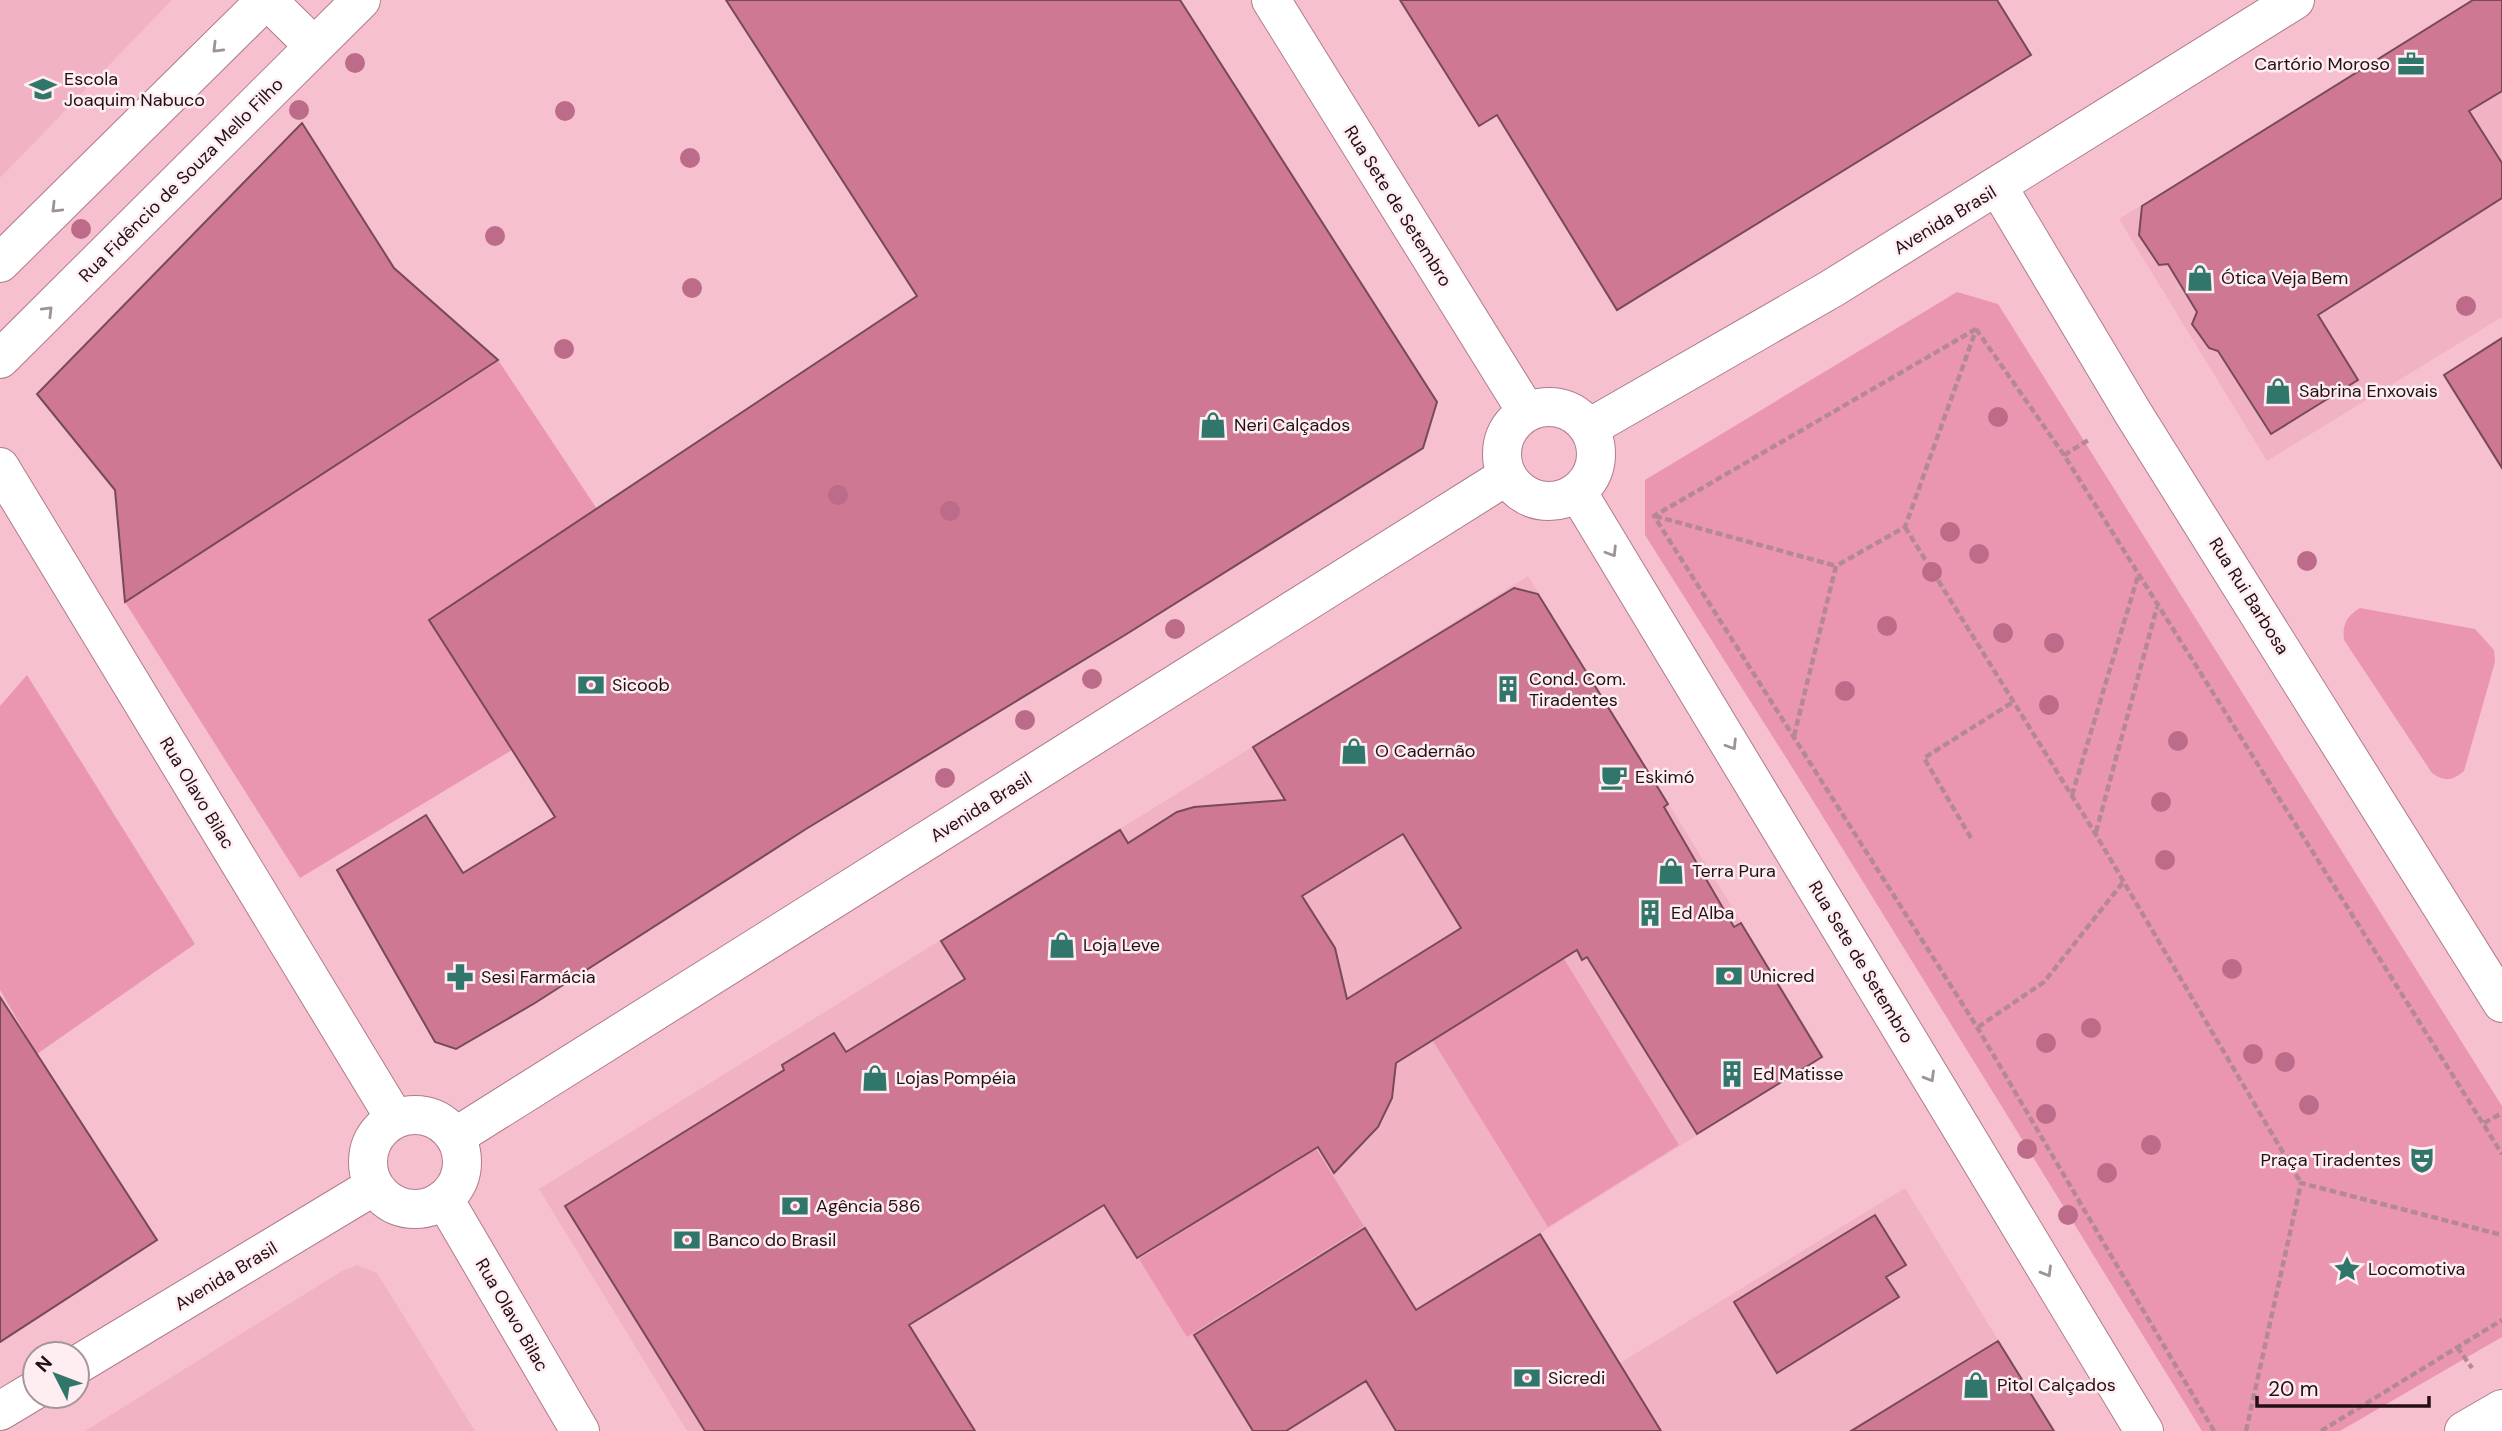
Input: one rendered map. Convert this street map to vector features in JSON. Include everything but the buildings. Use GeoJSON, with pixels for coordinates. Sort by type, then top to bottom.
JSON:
{"type":"FeatureCollection","features":[{"type":"Feature","properties":{"kind":"street"},"geometry":{"type":"LineString","coordinates":[[0,263],[266,0],[314,46]]}},
{"type":"Feature","properties":{"kind":"street","name":"Rua Fidêncio de Souza Mello Filho"},"geometry":{"type":"LineString","coordinates":[[0,359],[361,0]]}},
{"type":"Feature","properties":{"kind":"street","name":"Rua Sete de Setembro"},"geometry":{"type":"LineString","coordinates":[[1271,0],[1526,411]]}},
{"type":"Feature","properties":{"kind":"street","name":"Avenida Brasil"},"geometry":{"type":"LineString","coordinates":[[1589,428],[1831,289],[2295,0]]}},
{"type":"Feature","properties":{"kind":"street","name":"Rua Rui Barbosa"},"geometry":{"type":"LineString","coordinates":[[1998,187],[2133,413],[2502,1003]]}},
{"type":"Feature","properties":{"kind":"street"},"geometry":{"type":"LineString","coordinates":[[1549,406],[1572,411],[1589,428],[1597,450],[1593,475],[1578,493],[1552,503],[1525,497],[1505,477],[1500,453],[1507,428],[1526,411],[1549,406]]}},
{"type":"Feature","properties":{"kind":"street","name":"Rua Olavo Bilac"},"geometry":{"type":"LineString","coordinates":[[0,467],[395,1119]]}},
{"type":"Feature","properties":{"kind":"street","name":"Avenida Brasil"},"geometry":{"type":"LineString","coordinates":[[456,1137],[1505,477]]}},
{"type":"Feature","properties":{"kind":"street","name":"Rua Sete de Setembro"},"geometry":{"type":"LineString","coordinates":[[1578,493],[2144,1431]]}},
{"type":"Feature","properties":{"kind":"street"},"geometry":{"type":"LineString","coordinates":[[412,1115],[428,1116],[444,1124],[456,1137],[461,1153],[462,1171],[455,1187],[444,1199],[425,1208],[406,1208],[388,1200],[374,1186],[368,1168],[370,1149],[379,1131],[395,1119],[412,1115]]}},
{"type":"Feature","properties":{"kind":"street","name":"Avenida Brasil"},"geometry":{"type":"LineString","coordinates":[[91,1357],[374,1186]]}},
{"type":"Feature","properties":{"kind":"street","name":"Rua Olavo Bilac"},"geometry":{"type":"LineString","coordinates":[[444,1199],[580,1431]]}},
{"type":"Feature","properties":{"kind":"street"},"geometry":{"type":"LineString","coordinates":[[0,1411],[21,1398]]}},
{"type":"Feature","properties":{"kind":"street"},"geometry":{"type":"LineString","coordinates":[[2464,1431],[2502,1409]]}},
{"type":"Feature","properties":{"kind":"path"},"geometry":{"type":"LineString","coordinates":[[1654,516],[1976,329]]}},
{"type":"Feature","properties":{"kind":"path"},"geometry":{"type":"LineString","coordinates":[[1654,516],[1836,566],[1905,527],[1976,329]]}},
{"type":"Feature","properties":{"kind":"path"},"geometry":{"type":"LineString","coordinates":[[1976,329],[2064,455],[2502,1154]]}},
{"type":"Feature","properties":{"kind":"path"},"geometry":{"type":"LineString","coordinates":[[1654,516],[1977,1027],[2214,1431]]}},
{"type":"Feature","properties":{"kind":"path"},"geometry":{"type":"LineString","coordinates":[[1905,527],[2095,832],[2301,1184],[2246,1431]]}},
{"type":"Feature","properties":{"kind":"path"},"geometry":{"type":"LineString","coordinates":[[1794,736],[1836,566]]}},
{"type":"Feature","properties":{"kind":"path"},"geometry":{"type":"LineString","coordinates":[[2072,794],[2138,576]]}},
{"type":"Feature","properties":{"kind":"path"},"geometry":{"type":"LineString","coordinates":[[2095,832],[2158,607]]}},
{"type":"Feature","properties":{"kind":"path"},"geometry":{"type":"LineString","coordinates":[[1971,838],[1924,758],[2014,702]]}},
{"type":"Feature","properties":{"kind":"path"},"geometry":{"type":"LineString","coordinates":[[1977,1027],[2043,982],[2124,881]]}},
{"type":"Feature","properties":{"kind":"path"},"geometry":{"type":"LineString","coordinates":[[2484,1123],[2502,1113]]}},
{"type":"Feature","properties":{"kind":"path"},"geometry":{"type":"LineString","coordinates":[[2301,1184],[2502,1235]]}},
{"type":"Feature","properties":{"kind":"path"},"geometry":{"type":"LineString","coordinates":[[2321,1431],[2502,1320]]}},
{"type":"Feature","properties":{"kind":"shaded area","name":"Escola Joaquim Nabuco"},"geometry":{"type":"Polygon","coordinates":[[[0,0],[172,0],[0,178],[0,0]]]}},
{"type":"Feature","properties":{"kind":"shaded area"},"geometry":{"type":"Polygon","coordinates":[[[2472,0],[2502,0],[2502,317],[2267,461],[2119,219],[2472,0]]]}},
{"type":"Feature","properties":{"kind":"shaded area","name":"Praça Tiradentes"},"geometry":{"type":"Polygon","coordinates":[[[1957,292],[1998,304],[2502,1106],[2502,1337],[2340,1431],[2202,1431],[1802,783],[1645,535],[1645,480],[1957,292]]]}},
{"type":"Feature","properties":{"kind":"shaded area"},"geometry":{"type":"Polygon","coordinates":[[[498,360],[597,509],[512,750],[300,878],[125,602],[498,360]]]}},
{"type":"Feature","properties":{"kind":"shaded area"},"geometry":{"type":"Polygon","coordinates":[[[1528,576],[1824,1056],[1539,1234],[1620,1363],[1905,1188],[2054,1431],[687,1431],[539,1189],[1528,576]]]}},
{"type":"Feature","properties":{"kind":"shaded area"},"geometry":{"type":"Polygon","coordinates":[[[2360,608],[2475,629],[2494,650],[2495,662],[2464,771],[2456,777],[2445,779],[2432,773],[2344,640],[2346,621],[2360,608]]]}},
{"type":"Feature","properties":{"kind":"shaded area"},"geometry":{"type":"Polygon","coordinates":[[[27,675],[195,944],[37,1054],[0,990],[0,706],[27,675]]]}},
{"type":"Feature","properties":{"kind":"shaded area"},"geometry":{"type":"Polygon","coordinates":[[[1564,959],[1679,1145],[1548,1227],[1433,1041],[1564,959]]]}},
{"type":"Feature","properties":{"kind":"shaded area"},"geometry":{"type":"Polygon","coordinates":[[[1286,1100],[1364,1226],[1187,1337],[1139,1259],[1285,1168],[1255,1119],[1286,1100]]]}},
{"type":"Feature","properties":{"kind":"shaded area"},"geometry":{"type":"Polygon","coordinates":[[[357,1265],[377,1273],[475,1431],[85,1431],[342,1271],[357,1265]]]}},
{"type":"Feature","properties":{"kind":"place","name":"Cartório Moroso"},"geometry":{"type":"Point","coordinates":[2411,64]}},
{"type":"Feature","properties":{"kind":"place","name":"Escola Joaquim Nabuco"},"geometry":{"type":"Point","coordinates":[43,89]}},
{"type":"Feature","properties":{"kind":"place","name":"Ótica Veja Bem"},"geometry":{"type":"Point","coordinates":[2200,278]}},
{"type":"Feature","properties":{"kind":"place","name":"Sabrina Enxovais"},"geometry":{"type":"Point","coordinates":[2278,391]}},
{"type":"Feature","properties":{"kind":"place","name":"Neri Calçados"},"geometry":{"type":"Point","coordinates":[1213,425]}},
{"type":"Feature","properties":{"kind":"place","name":"Sicoob"},"geometry":{"type":"Point","coordinates":[591,685]}},
{"type":"Feature","properties":{"kind":"place","name":"Cond. Com. Tiradentes"},"geometry":{"type":"Point","coordinates":[1508,689]}},
{"type":"Feature","properties":{"kind":"place","name":"O Cadernão"},"geometry":{"type":"Point","coordinates":[1354,751]}},
{"type":"Feature","properties":{"kind":"place","name":"Eskimó"},"geometry":{"type":"Point","coordinates":[1614,777]}},
{"type":"Feature","properties":{"kind":"place","name":"Terra Pura"},"geometry":{"type":"Point","coordinates":[1671,871]}},
{"type":"Feature","properties":{"kind":"place","name":"Ed Alba"},"geometry":{"type":"Point","coordinates":[1650,913]}},
{"type":"Feature","properties":{"kind":"place","name":"Loja Leve"},"geometry":{"type":"Point","coordinates":[1062,945]}},
{"type":"Feature","properties":{"kind":"place","name":"Unicred"},"geometry":{"type":"Point","coordinates":[1729,976]}},
{"type":"Feature","properties":{"kind":"place","name":"Sesi Farmácia"},"geometry":{"type":"Point","coordinates":[460,977]}},
{"type":"Feature","properties":{"kind":"place","name":"Ed Matisse"},"geometry":{"type":"Point","coordinates":[1732,1074]}},
{"type":"Feature","properties":{"kind":"place","name":"Lojas Pompéia"},"geometry":{"type":"Point","coordinates":[875,1078]}},
{"type":"Feature","properties":{"kind":"place","name":"Praça Tiradentes"},"geometry":{"type":"Point","coordinates":[2422,1160]}},
{"type":"Feature","properties":{"kind":"place","name":"Agência 586"},"geometry":{"type":"Point","coordinates":[795,1206]}},
{"type":"Feature","properties":{"kind":"place","name":"Banco do Brasil"},"geometry":{"type":"Point","coordinates":[687,1240]}},
{"type":"Feature","properties":{"kind":"place","name":"Locomotiva"},"geometry":{"type":"Point","coordinates":[2347,1269]}},
{"type":"Feature","properties":{"kind":"place","name":"Sicredi"},"geometry":{"type":"Point","coordinates":[1527,1378]}},
{"type":"Feature","properties":{"kind":"place","name":"Pitol Calçados"},"geometry":{"type":"Point","coordinates":[1976,1385]}}]}
